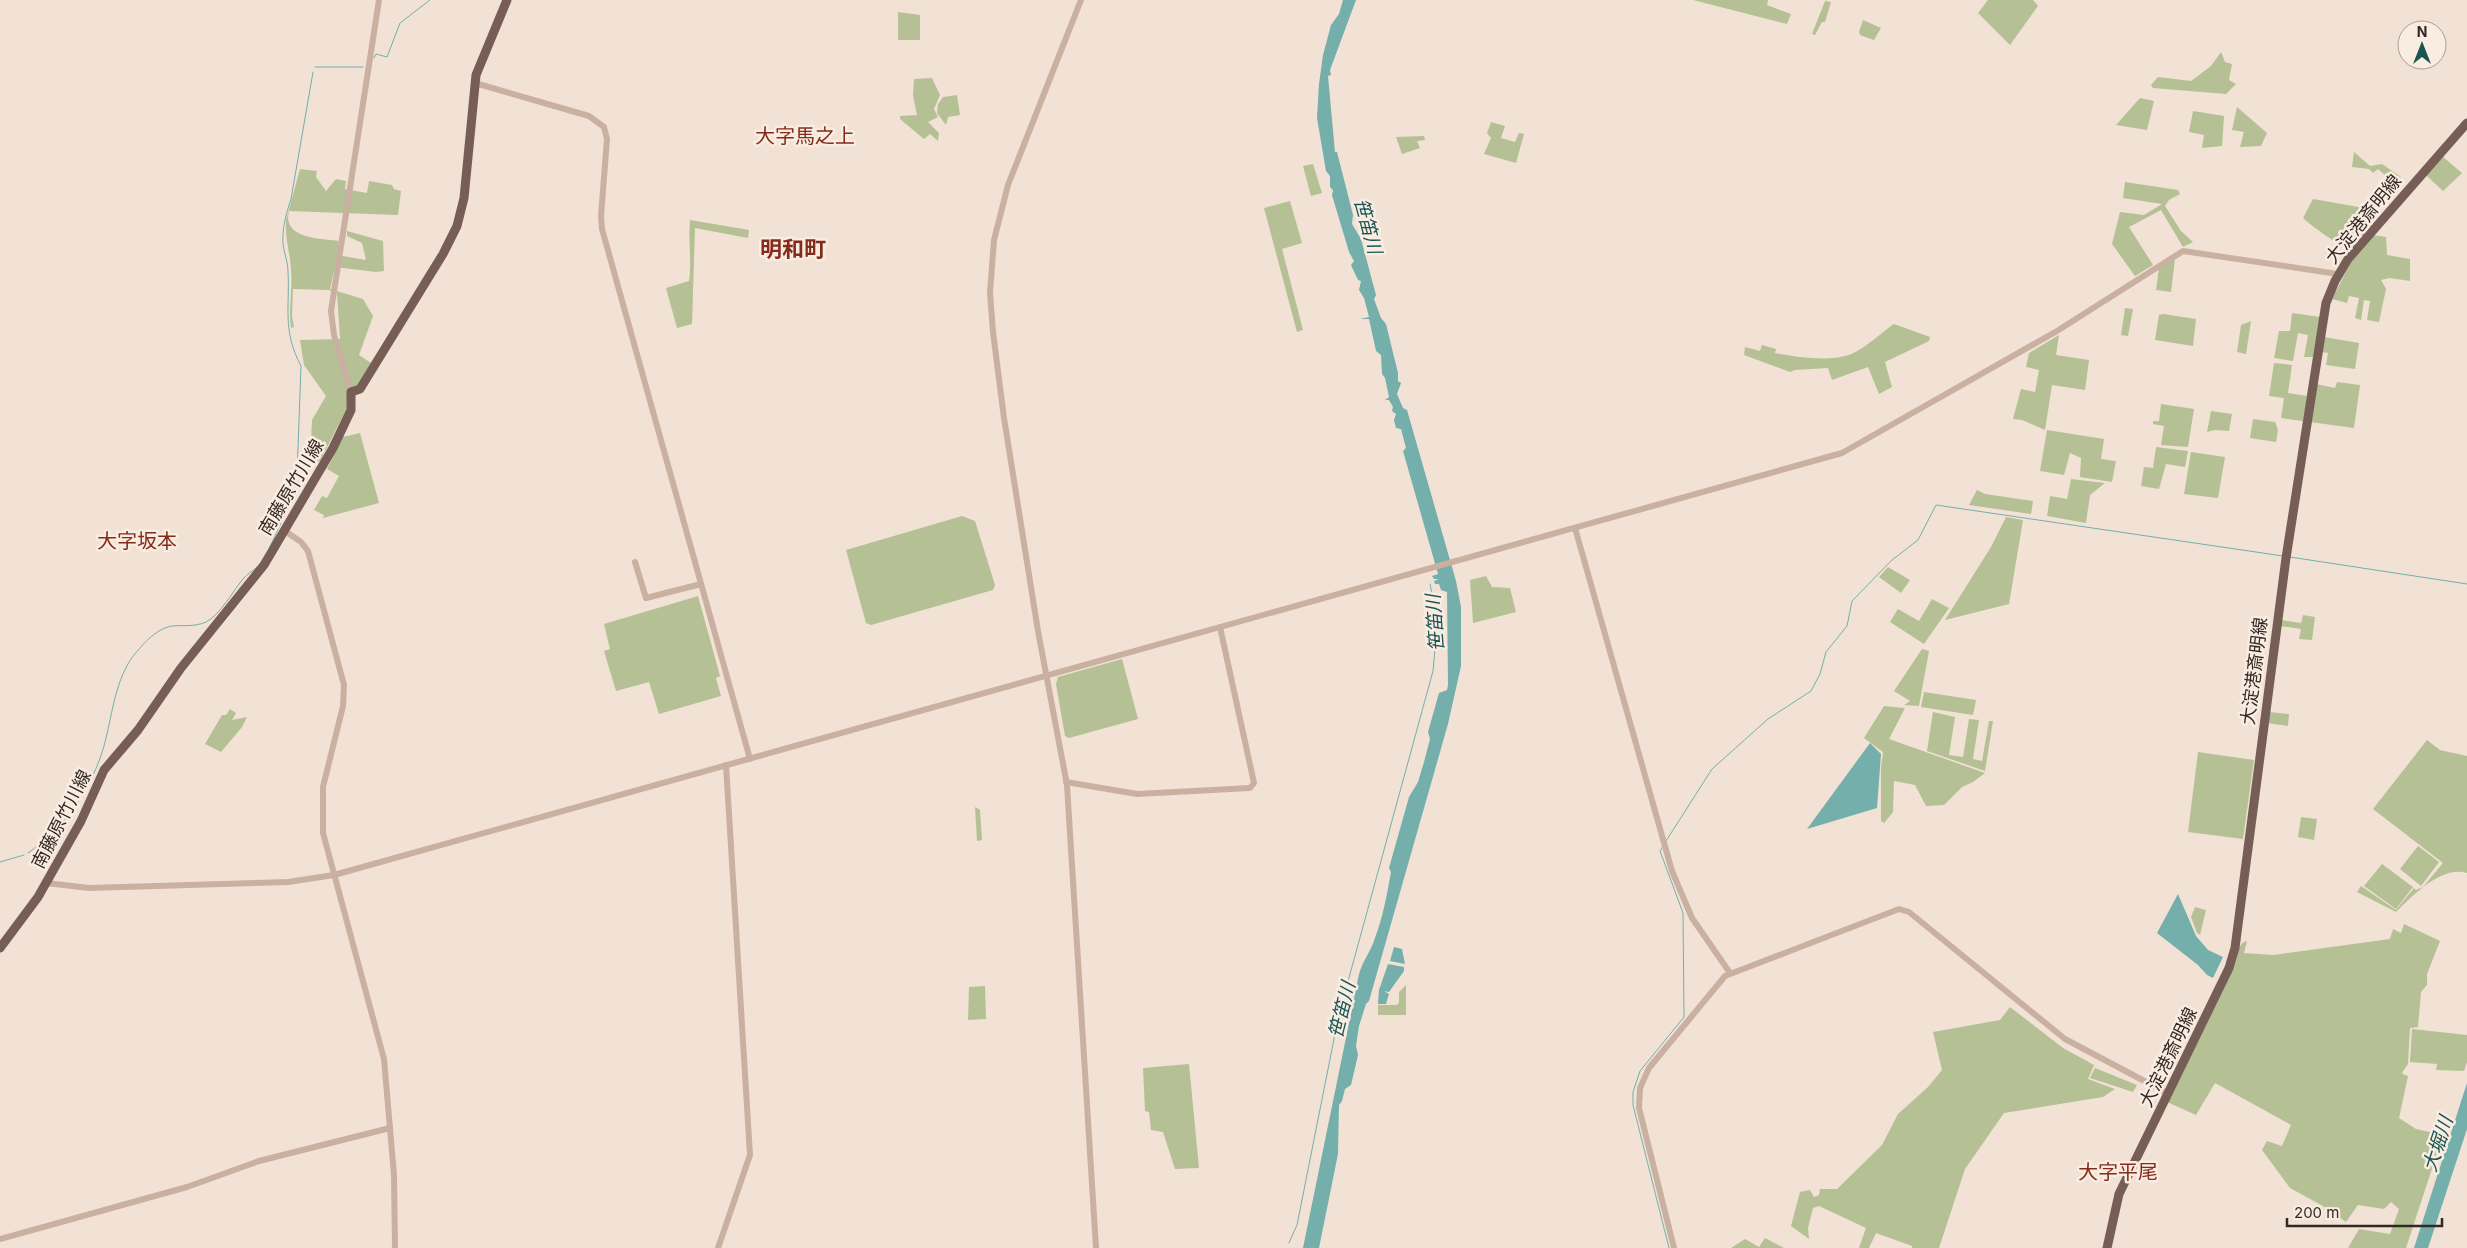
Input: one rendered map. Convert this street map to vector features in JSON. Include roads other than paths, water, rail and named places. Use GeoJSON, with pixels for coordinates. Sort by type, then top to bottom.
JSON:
{"type":"FeatureCollection","features":[{"type":"Feature","properties":{"kind":"main road"},"geometry":{"type":"LineString","coordinates":[[351,392],[360,389],[443,254],[457,226],[464,198],[475,83],[507,0]]}},
{"type":"Feature","properties":{"kind":"main road","name":"大淀港斎明線"},"geometry":{"type":"LineString","coordinates":[[2107,1248],[2119,1194],[2229,968],[2235,948],[2286,557],[2323,315],[2338,274],[2369,233],[2467,123]]}},
{"type":"Feature","properties":{"kind":"main road","name":"南藤原竹川線"},"geometry":{"type":"LineString","coordinates":[[0,948],[46,883],[81,821],[104,770],[138,730],[173,680],[259,570],[284,531],[322,468],[342,430],[352,406],[351,392]]}},
{"type":"Feature","properties":{"kind":"street"},"geometry":{"type":"LineString","coordinates":[[351,392],[334,335],[331,311],[379,0]]}},
{"type":"Feature","properties":{"kind":"street"},"geometry":{"type":"LineString","coordinates":[[1081,0],[1008,185],[994,240],[990,279],[993,332],[1004,418],[1066,782],[1096,1248]]}},
{"type":"Feature","properties":{"kind":"street"},"geometry":{"type":"LineString","coordinates":[[475,83],[589,116],[604,127],[607,139],[601,216],[602,229],[750,758]]}},
{"type":"Feature","properties":{"kind":"street"},"geometry":{"type":"LineString","coordinates":[[46,883],[89,888],[288,882],[334,875],[1842,453],[2057,331],[2183,251],[2338,274]]}},
{"type":"Feature","properties":{"kind":"street"},"geometry":{"type":"LineString","coordinates":[[1575,528],[1678,888],[1692,918],[1730,973]]}},
{"type":"Feature","properties":{"kind":"street"},"geometry":{"type":"LineString","coordinates":[[284,531],[301,542],[308,551],[344,685],[343,706],[325,777],[321,805],[323,833],[384,1059],[395,1190],[395,1248]]}},
{"type":"Feature","properties":{"kind":"street"},"geometry":{"type":"LineString","coordinates":[[635,562],[646,598],[701,584]]}},
{"type":"Feature","properties":{"kind":"street"},"geometry":{"type":"LineString","coordinates":[[1066,782],[1137,794],[1250,788],[1254,783],[1220,627]]}},
{"type":"Feature","properties":{"kind":"street"},"geometry":{"type":"LineString","coordinates":[[718,1248],[750,1155],[726,765]]}},
{"type":"Feature","properties":{"kind":"street"},"geometry":{"type":"LineString","coordinates":[[1674,1248],[1640,1118],[1640,1088],[1652,1064],[1718,984],[1730,973],[1898,910],[1904,910],[2065,1039],[2167,1093]]}},
{"type":"Feature","properties":{"kind":"street"},"geometry":{"type":"LineString","coordinates":[[0,1239],[178,1190],[259,1161],[390,1128]]}},
{"type":"Feature","properties":{"kind":"water"},"geometry":{"type":"Polygon","coordinates":[[[1343,0],[1356,0],[1330,70],[1331,75],[1328,76],[1335,152],[1337,152],[1353,215],[1352,224],[1361,239],[1376,295],[1374,299],[1381,318],[1386,324],[1398,373],[1398,381],[1401,383],[1397,394],[1403,408],[1407,410],[1456,581],[1461,607],[1461,666],[1448,724],[1369,1001],[1366,1004],[1359,1026],[1356,1046],[1358,1055],[1351,1085],[1345,1089],[1339,1105],[1338,1154],[1319,1248],[1303,1248],[1359,974],[1380,922],[1391,872],[1389,868],[1409,797],[1418,782],[1424,762],[1430,739],[1428,732],[1439,693],[1447,690],[1448,685],[1447,592],[1441,590],[1439,584],[1435,584],[1434,581],[1439,579],[1434,579],[1432,576],[1438,574],[1403,451],[1406,448],[1401,429],[1396,428],[1394,420],[1396,414],[1392,411],[1393,407],[1389,400],[1385,400],[1389,397],[1385,378],[1382,374],[1381,355],[1376,351],[1369,319],[1360,319],[1369,317],[1364,298],[1359,290],[1361,281],[1358,280],[1351,265],[1354,261],[1349,252],[1332,195],[1333,190],[1330,187],[1330,176],[1326,171],[1317,118],[1323,55],[1331,25],[1339,14],[1343,0]]]}},
{"type":"Feature","properties":{"kind":"water"},"geometry":{"type":"Polygon","coordinates":[[[1870,743],[1881,754],[1877,808],[1807,829],[1870,743]]]}},
{"type":"Feature","properties":{"kind":"water"},"geometry":{"type":"Polygon","coordinates":[[[2178,894],[2196,936],[2208,950],[2223,957],[2213,978],[2157,933],[2178,894]]]}},
{"type":"Feature","properties":{"kind":"water"},"geometry":{"type":"Polygon","coordinates":[[[1394,947],[1402,949],[1405,964],[1390,961],[1394,947]]]}},
{"type":"Feature","properties":{"kind":"water"},"geometry":{"type":"Polygon","coordinates":[[[1388,964],[1404,967],[1404,971],[1389,992],[1384,991],[1389,994],[1386,1004],[1378,1004],[1379,990],[1388,964]]]}},
{"type":"Feature","properties":{"kind":"water"},"geometry":{"type":"Polygon","coordinates":[[[2467,1083],[2467,1129],[2428,1248],[2414,1248],[2467,1083]]]}},
{"type":"Feature","properties":{"kind":"waterway"},"geometry":{"type":"LineString","coordinates":[[374,58],[376,54],[387,57],[400,23],[430,0]]}},
{"type":"Feature","properties":{"kind":"waterway"},"geometry":{"type":"LineString","coordinates":[[315,67],[363,67]]}},
{"type":"Feature","properties":{"kind":"waterway"},"geometry":{"type":"LineString","coordinates":[[297,476],[301,366],[295,353],[289,330],[288,268],[283,238],[313,72]]}},
{"type":"Feature","properties":{"kind":"waterway"},"geometry":{"type":"LineString","coordinates":[[269,549],[297,488]]}},
{"type":"Feature","properties":{"kind":"waterway"},"geometry":{"type":"LineString","coordinates":[[1666,841],[1712,769],[1768,719],[1811,691],[1820,674],[1826,652],[1847,626],[1852,601],[1892,560],[1918,540],[1936,505],[2283,556]]}},
{"type":"Feature","properties":{"kind":"waterway"},"geometry":{"type":"LineString","coordinates":[[2290,557],[2467,584]]}},
{"type":"Feature","properties":{"kind":"waterway"},"geometry":{"type":"LineString","coordinates":[[28,853],[65,820],[84,792],[99,762],[121,679],[135,654],[149,639],[166,628],[198,625],[211,619],[243,579],[257,567]]}},
{"type":"Feature","properties":{"kind":"waterway","name":"笹笛川"},"geometry":{"type":"LineString","coordinates":[[1334,1007],[1347,985],[1433,671],[1436,639],[1435,610],[1430,584]]}},
{"type":"Feature","properties":{"kind":"waterway"},"geometry":{"type":"LineString","coordinates":[[1663,846],[1660,851],[1683,913],[1684,1017],[1640,1071],[1633,1092],[1633,1105],[1669,1248]]}},
{"type":"Feature","properties":{"kind":"waterway"},"geometry":{"type":"LineString","coordinates":[[0,862],[24,855]]}},
{"type":"Feature","properties":{"kind":"waterway","name":"笹笛川"},"geometry":{"type":"LineString","coordinates":[[1289,1243],[1297,1225],[1334,1039],[1333,1016]]}},
{"type":"Feature","properties":{"kind":"district","name":"大字馬之上"},"geometry":{"type":"Point","coordinates":[805,136]}},
{"type":"Feature","properties":{"kind":"district","name":"明和町"},"geometry":{"type":"Point","coordinates":[793,249]}},
{"type":"Feature","properties":{"kind":"district","name":"大字坂本"},"geometry":{"type":"Point","coordinates":[137,541]}},
{"type":"Feature","properties":{"kind":"district","name":"大字平尾"},"geometry":{"type":"Point","coordinates":[2118,1172]}},
{"type":"Feature","properties":{"kind":"water label","name":"大堀川"},"geometry":{"type":"Point","coordinates":[2438,1144]}}]}
